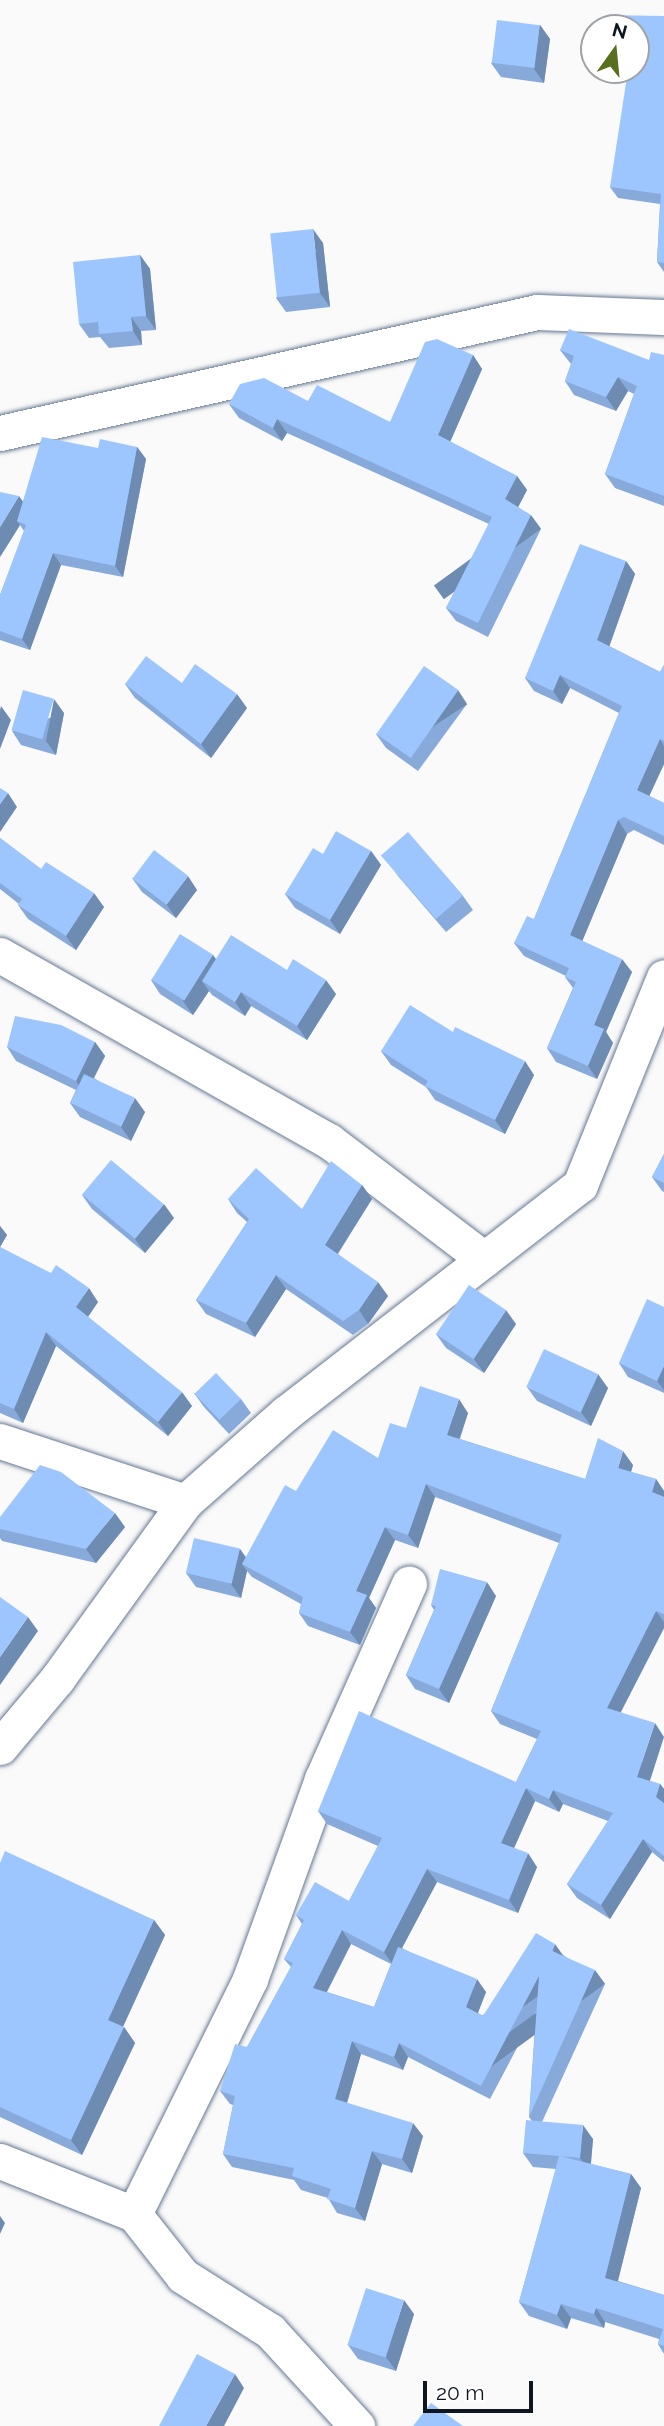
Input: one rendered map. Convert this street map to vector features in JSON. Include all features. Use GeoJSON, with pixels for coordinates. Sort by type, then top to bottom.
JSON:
{"type":"FeatureCollection","features":[{"type":"Feature","properties":{"kind":"street"},"geometry":{"type":"LineString","coordinates":[[0,433],[537,312],[664,317]]}},
{"type":"Feature","properties":{"kind":"street"},"geometry":{"type":"LineString","coordinates":[[0,955],[330,1141],[484,1259]]}},
{"type":"Feature","properties":{"kind":"street"},"geometry":{"type":"LineString","coordinates":[[0,1746],[57,1679],[185,1502],[286,1413],[580,1185],[664,977]]}},
{"type":"Feature","properties":{"kind":"street"},"geometry":{"type":"LineString","coordinates":[[0,1441],[185,1502]]}},
{"type":"Feature","properties":{"kind":"street"},"geometry":{"type":"LineString","coordinates":[[134,2214],[250,1979],[322,1779],[409,1584]]}},
{"type":"Feature","properties":{"kind":"street"},"geometry":{"type":"LineString","coordinates":[[0,2161],[134,2214],[183,2276],[270,2331],[357,2426]]}},
{"type":"Feature","properties":{"kind":"building"},"geometry":{"type":"Polygon","coordinates":[[[650,16],[664,16],[664,263],[657,262],[661,194],[610,187],[626,84],[650,84],[650,16]]]}},
{"type":"Feature","properties":{"kind":"building"},"geometry":{"type":"Polygon","coordinates":[[[497,20],[540,25],[534,68],[492,63],[497,20]]]}},
{"type":"Feature","properties":{"kind":"building"},"geometry":{"type":"Polygon","coordinates":[[[313,229],[320,293],[277,297],[270,233],[313,229]]]}},
{"type":"Feature","properties":{"kind":"building"},"geometry":{"type":"Polygon","coordinates":[[[140,255],[146,316],[131,317],[133,331],[99,334],[98,322],[79,324],[73,262],[140,255]]]}},
{"type":"Feature","properties":{"kind":"building"},"geometry":{"type":"Polygon","coordinates":[[[569,329],[649,360],[651,352],[664,355],[664,496],[605,474],[637,386],[618,377],[606,397],[565,381],[574,356],[560,350],[569,329]]]}},
{"type":"Feature","properties":{"kind":"building"},"geometry":{"type":"Polygon","coordinates":[[[437,339],[473,355],[438,435],[517,476],[505,499],[531,515],[478,623],[446,608],[492,517],[277,419],[273,428],[229,404],[240,384],[264,378],[308,401],[317,385],[390,422],[425,342],[437,339]]]}},
{"type":"Feature","properties":{"kind":"building"},"geometry":{"type":"Polygon","coordinates":[[[42,437],[98,448],[100,439],[137,447],[115,566],[53,553],[22,639],[0,631],[0,595],[26,525],[17,521],[42,437]]]}},
{"type":"Feature","properties":{"kind":"building"},"geometry":{"type":"Polygon","coordinates":[[[0,492],[19,496],[0,527],[0,492]]]}},
{"type":"Feature","properties":{"kind":"building"},"geometry":{"type":"Polygon","coordinates":[[[580,544],[626,561],[597,640],[660,672],[664,665],[664,741],[660,739],[637,790],[664,803],[664,836],[624,817],[618,820],[570,935],[622,959],[594,1025],[604,1029],[588,1066],[547,1048],[576,982],[565,977],[569,968],[514,943],[527,916],[534,919],[622,706],[560,675],[553,691],[525,678],[580,544]]]}},
{"type":"Feature","properties":{"kind":"building"},"geometry":{"type":"Polygon","coordinates":[[[146,656],[182,683],[195,664],[237,694],[201,744],[125,684],[146,656]]]}},
{"type":"Feature","properties":{"kind":"building"},"geometry":{"type":"Polygon","coordinates":[[[424,666],[458,690],[411,758],[376,734],[424,666]]]}},
{"type":"Feature","properties":{"kind":"building"},"geometry":{"type":"Polygon","coordinates":[[[23,690],[54,699],[42,739],[11,730],[23,690]]]}},
{"type":"Feature","properties":{"kind":"building"},"geometry":{"type":"Polygon","coordinates":[[[0,788],[8,793],[0,804],[0,788]]]}},
{"type":"Feature","properties":{"kind":"building"},"geometry":{"type":"Polygon","coordinates":[[[336,831],[371,851],[330,920],[285,894],[313,848],[323,854],[336,831]]]}},
{"type":"Feature","properties":{"kind":"building"},"geometry":{"type":"Polygon","coordinates":[[[408,832],[463,895],[436,919],[381,856],[408,832]]]}},
{"type":"Feature","properties":{"kind":"building"},"geometry":{"type":"Polygon","coordinates":[[[0,838],[41,869],[46,862],[94,893],[66,936],[18,905],[22,899],[0,883],[0,838]]]}},
{"type":"Feature","properties":{"kind":"building"},"geometry":{"type":"Polygon","coordinates":[[[154,850],[188,876],[167,905],[132,879],[154,850]]]}},
{"type":"Feature","properties":{"kind":"building"},"geometry":{"type":"Polygon","coordinates":[[[180,934],[213,955],[184,1000],[151,980],[180,934]]]}},
{"type":"Feature","properties":{"kind":"building"},"geometry":{"type":"Polygon","coordinates":[[[231,935],[287,970],[293,959],[326,980],[297,1026],[241,992],[235,1002],[202,981],[231,935]]]}},
{"type":"Feature","properties":{"kind":"building"},"geometry":{"type":"Polygon","coordinates":[[[410,1005],[453,1032],[455,1027],[525,1061],[495,1120],[425,1086],[428,1081],[381,1051],[410,1005]]]}},
{"type":"Feature","properties":{"kind":"building"},"geometry":{"type":"Polygon","coordinates":[[[15,1016],[61,1025],[95,1042],[76,1081],[7,1047],[15,1016]]]}},
{"type":"Feature","properties":{"kind":"building"},"geometry":{"type":"Polygon","coordinates":[[[84,1074],[135,1098],[121,1127],[70,1103],[84,1074]]]}},
{"type":"Feature","properties":{"kind":"building"},"geometry":{"type":"Polygon","coordinates":[[[664,1154],[664,1183],[652,1177],[664,1154]]]}},
{"type":"Feature","properties":{"kind":"building"},"geometry":{"type":"Polygon","coordinates":[[[111,1160],[164,1204],[135,1239],[82,1194],[111,1160]]]}},
{"type":"Feature","properties":{"kind":"building"},"geometry":{"type":"Polygon","coordinates":[[[331,1161],[362,1185],[325,1245],[378,1282],[359,1310],[343,1321],[276,1275],[246,1323],[196,1300],[249,1219],[228,1199],[256,1168],[302,1209],[331,1161]]]}},
{"type":"Feature","properties":{"kind":"building"},"geometry":{"type":"Polygon","coordinates":[[[0,1247],[51,1273],[56,1265],[89,1288],[76,1307],[182,1392],[158,1422],[46,1332],[14,1409],[0,1403],[0,1247]]]}},
{"type":"Feature","properties":{"kind":"building"},"geometry":{"type":"Polygon","coordinates":[[[469,1285],[506,1310],[473,1359],[436,1334],[469,1285]]]}},
{"type":"Feature","properties":{"kind":"building"},"geometry":{"type":"Polygon","coordinates":[[[647,1299],[664,1307],[664,1366],[657,1381],[619,1363],[647,1299]]]}},
{"type":"Feature","properties":{"kind":"building"},"geometry":{"type":"Polygon","coordinates":[[[544,1349],[598,1374],[581,1412],[526,1387],[544,1349]]]}},
{"type":"Feature","properties":{"kind":"building"},"geometry":{"type":"Polygon","coordinates":[[[216,1373],[241,1399],[219,1420],[194,1394],[216,1373]]]}},
{"type":"Feature","properties":{"kind":"building"},"geometry":{"type":"Polygon","coordinates":[[[420,1386],[459,1399],[447,1435],[585,1479],[598,1438],[623,1451],[618,1468],[656,1479],[652,1492],[664,1497],[664,1614],[656,1611],[607,1708],[655,1723],[637,1777],[660,1784],[656,1797],[664,1803],[664,1856],[643,1839],[601,1905],[567,1884],[613,1813],[553,1790],[549,1799],[526,1788],[501,1843],[528,1853],[509,1900],[427,1869],[384,1952],[342,1930],[313,1988],[374,2007],[398,1947],[477,1979],[466,2007],[483,2016],[536,1933],[555,1944],[552,1951],[595,1970],[529,2117],[539,1976],[481,2086],[399,2043],[394,2057],[352,2041],[335,2099],[413,2123],[402,2159],[372,2151],[355,2208],[327,2199],[331,2189],[292,2176],[294,2168],[223,2154],[235,2096],[220,2091],[235,2044],[247,2047],[293,1963],[284,1959],[304,1920],[296,1915],[315,1882],[349,1901],[382,1838],[318,1811],[359,1711],[516,1782],[541,1731],[491,1711],[562,1535],[426,1484],[408,1535],[385,1527],[356,1591],[367,1595],[350,1632],[299,1613],[303,1597],[242,1564],[285,1485],[296,1491],[333,1430],[378,1458],[390,1423],[406,1428],[420,1386]]]}},
{"type":"Feature","properties":{"kind":"building"},"geometry":{"type":"Polygon","coordinates":[[[40,1465],[61,1472],[115,1513],[86,1549],[0,1529],[0,1517],[40,1465]]]}},
{"type":"Feature","properties":{"kind":"building"},"geometry":{"type":"Polygon","coordinates":[[[194,1538],[240,1549],[232,1584],[186,1573],[194,1538]]]}},
{"type":"Feature","properties":{"kind":"building"},"geometry":{"type":"Polygon","coordinates":[[[440,1569],[487,1582],[439,1689],[406,1675],[436,1606],[431,1605],[440,1569]]]}},
{"type":"Feature","properties":{"kind":"building"},"geometry":{"type":"Polygon","coordinates":[[[0,1597],[28,1617],[0,1657],[0,1597]]]}},
{"type":"Feature","properties":{"kind":"building"},"geometry":{"type":"Polygon","coordinates":[[[5,1851],[154,1920],[108,2020],[124,2027],[71,2140],[0,2107],[0,1863],[5,1851]]]}},
{"type":"Feature","properties":{"kind":"building"},"geometry":{"type":"Polygon","coordinates":[[[526,2120],[583,2125],[580,2158],[560,2156],[631,2174],[605,2278],[664,2295],[664,2346],[658,2344],[663,2329],[596,2308],[594,2314],[561,2304],[557,2315],[519,2302],[559,2156],[523,2153],[526,2120]]]}},
{"type":"Feature","properties":{"kind":"building"},"geometry":{"type":"Polygon","coordinates":[[[366,2288],[404,2300],[386,2357],[347,2345],[366,2288]]]}},
{"type":"Feature","properties":{"kind":"building"},"geometry":{"type":"Polygon","coordinates":[[[197,2354],[235,2374],[206,2426],[159,2426],[197,2354]]]}},
{"type":"Feature","properties":{"kind":"building"},"geometry":{"type":"Polygon","coordinates":[[[431,2403],[463,2426],[413,2426],[431,2403]]]}}]}
